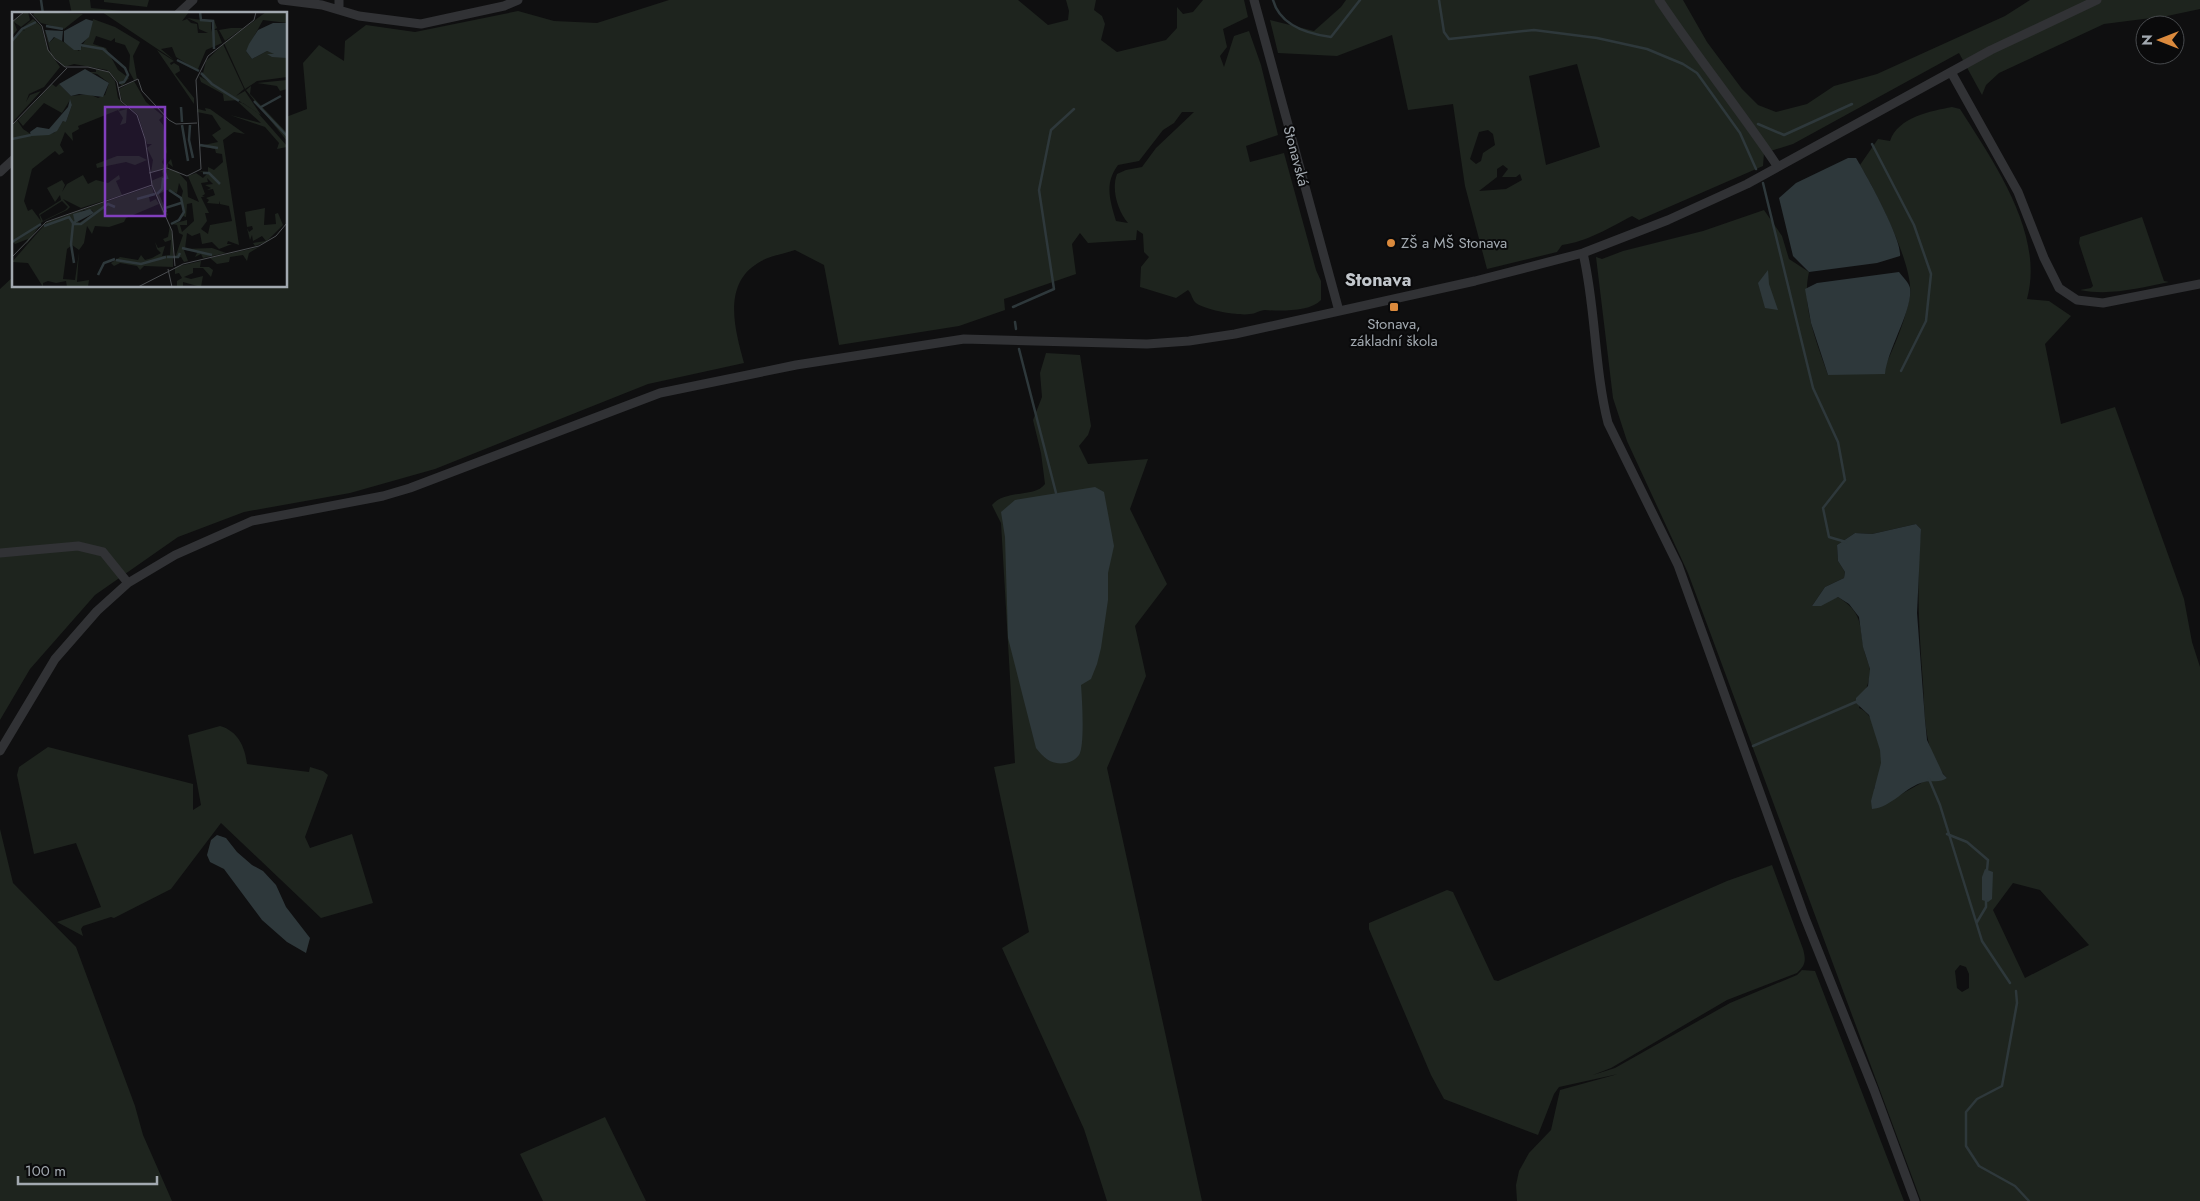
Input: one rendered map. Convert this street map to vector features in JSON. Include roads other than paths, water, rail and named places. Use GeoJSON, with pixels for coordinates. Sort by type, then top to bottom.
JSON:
{"type":"FeatureCollection","features":[{"type":"Feature","properties":{"kind":"street"},"geometry":{"type":"LineString","coordinates":[[180,12],[193,0]]}},
{"type":"Feature","properties":{"kind":"street"},"geometry":{"type":"LineString","coordinates":[[282,0],[339,10],[359,16],[420,24],[504,6],[518,0]]}},
{"type":"Feature","properties":{"kind":"street"},"geometry":{"type":"LineString","coordinates":[[339,0],[339,10]]}},
{"type":"Feature","properties":{"kind":"street","name":"Stonavská"},"geometry":{"type":"LineString","coordinates":[[1254,0],[1339,311]]}},
{"type":"Feature","properties":{"kind":"street"},"geometry":{"type":"LineString","coordinates":[[1659,0],[1695,54],[1746,120],[1778,167]]}},
{"type":"Feature","properties":{"kind":"street"},"geometry":{"type":"LineString","coordinates":[[0,751],[55,659],[91,618],[128,583],[175,555],[230,529],[261,519],[383,496],[410,488],[660,393],[796,365],[964,339],[1147,344],[1190,341],[1339,311],[1583,253],[1668,220],[1747,184],[1991,50],[2097,0]]}},
{"type":"Feature","properties":{"kind":"street"},"geometry":{"type":"LineString","coordinates":[[1951,72],[2018,192],[2044,258],[2059,288],[2077,300],[2103,303],[2200,284]]}},
{"type":"Feature","properties":{"kind":"street"},"geometry":{"type":"LineString","coordinates":[[0,172],[12,160]]}},
{"type":"Feature","properties":{"kind":"street"},"geometry":{"type":"LineString","coordinates":[[1583,253],[1588,278],[1602,401],[1608,422],[1678,565],[1805,918],[1874,1090],[1915,1201]]}},
{"type":"Feature","properties":{"kind":"street"},"geometry":{"type":"LineString","coordinates":[[0,552],[78,546],[103,552],[128,583]]}},
{"type":"Feature","properties":{"kind":"waterway"},"geometry":{"type":"LineString","coordinates":[[41,0],[43,12]]}},
{"type":"Feature","properties":{"kind":"waterway"},"geometry":{"type":"LineString","coordinates":[[1273,0],[1277,9],[1288,22],[1304,31],[1331,37],[1360,0]]}},
{"type":"Feature","properties":{"kind":"waterway"},"geometry":{"type":"LineString","coordinates":[[1439,0],[1444,32],[1449,39],[1534,30],[1597,38],[1647,49],[1683,64],[1697,73],[1740,133],[1756,169]]}},
{"type":"Feature","properties":{"kind":"waterway"},"geometry":{"type":"LineString","coordinates":[[1758,124],[1784,135],[1852,104]]}},
{"type":"Feature","properties":{"kind":"waterway"},"geometry":{"type":"LineString","coordinates":[[1013,307],[1054,289],[1039,190],[1051,130],[1074,109]]}},
{"type":"Feature","properties":{"kind":"waterway"},"geometry":{"type":"LineString","coordinates":[[1872,144],[1914,225],[1931,274],[1926,321],[1901,371]]}},
{"type":"Feature","properties":{"kind":"waterway"},"geometry":{"type":"LineString","coordinates":[[1763,183],[1813,388],[1838,442],[1845,480],[1823,508],[1829,537],[1846,542]]}},
{"type":"Feature","properties":{"kind":"waterway"},"geometry":{"type":"LineString","coordinates":[[1015,322],[1016,329]]}},
{"type":"Feature","properties":{"kind":"waterway"},"geometry":{"type":"LineString","coordinates":[[1019,349],[1056,493]]}},
{"type":"Feature","properties":{"kind":"waterway"},"geometry":{"type":"LineString","coordinates":[[1753,746],[1858,701]]}},
{"type":"Feature","properties":{"kind":"waterway"},"geometry":{"type":"LineString","coordinates":[[1929,779],[1940,805],[1982,941],[2010,983]]}},
{"type":"Feature","properties":{"kind":"waterway"},"geometry":{"type":"LineString","coordinates":[[1947,834],[1967,842],[1988,860],[1987,870]]}},
{"type":"Feature","properties":{"kind":"waterway"},"geometry":{"type":"LineString","coordinates":[[1977,922],[1986,907],[1986,901]]}},
{"type":"Feature","properties":{"kind":"waterway"},"geometry":{"type":"LineString","coordinates":[[2016,991],[2017,1003],[2002,1086],[1977,1099],[1966,1112],[1966,1146],[1979,1166],[2015,1186],[2029,1201]]}},
{"type":"Feature","properties":{"kind":"place","name":"ZŠ a MŠ Stonava"},"geometry":{"type":"Point","coordinates":[1391,243]}},
{"type":"Feature","properties":{"kind":"place","name":"Stonava, základní škola"},"geometry":{"type":"Point","coordinates":[1394,307]}},
{"type":"Feature","properties":{"kind":"district","name":"Stonava"},"geometry":{"type":"Point","coordinates":[1378,280]}}]}
